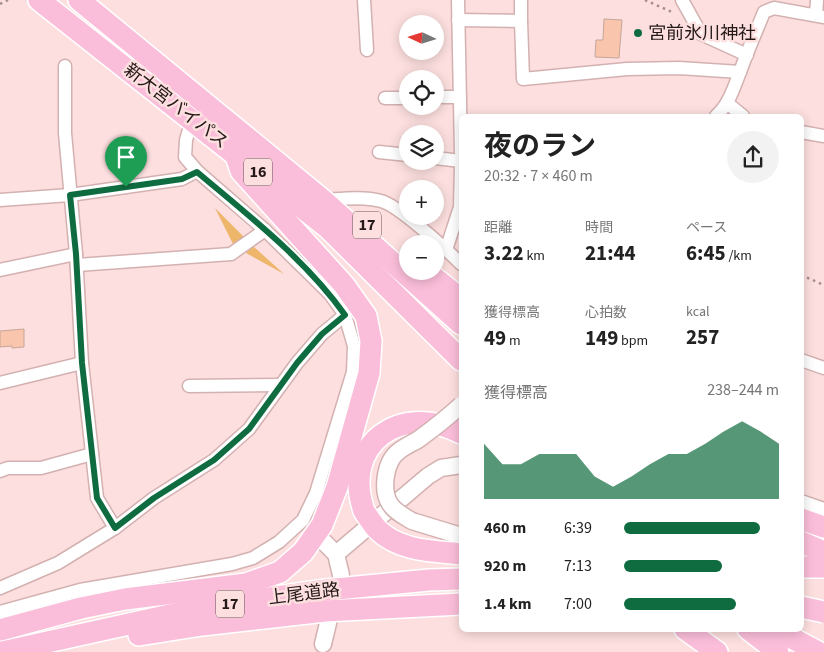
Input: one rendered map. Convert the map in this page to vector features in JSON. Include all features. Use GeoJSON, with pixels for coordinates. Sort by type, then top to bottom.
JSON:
{"type":"FeatureCollection","features":[{"type":"Feature","properties":{"kind":"highway","name":"新大宮バイパス"},"geometry":{"type":"LineString","coordinates":[[40,0],[328,228],[459,358]]}},
{"type":"Feature","properties":{"kind":"highway","name":"新大宮バイパス"},"geometry":{"type":"LineString","coordinates":[[79,0],[323,200],[459,322]]}},
{"type":"Feature","properties":{"kind":"highway"},"geometry":{"type":"LineString","coordinates":[[0,630],[81,608],[116,601],[246,584],[280,572],[303,552],[322,524],[337,487],[369,373],[371,341],[366,316],[344,285],[241,171],[234,153]]}},
{"type":"Feature","properties":{"kind":"highway","name":"17"},"geometry":{"type":"LineString","coordinates":[[323,200],[360,220],[399,250]]}},
{"type":"Feature","properties":{"kind":"highway"},"geometry":{"type":"LineString","coordinates":[[437,280],[459,297]]}},
{"type":"Feature","properties":{"kind":"highway"},"geometry":{"type":"LineString","coordinates":[[459,432],[449,426],[428,422],[396,425],[385,432],[369,447],[360,471],[360,498],[364,511],[378,531],[401,544],[414,548],[459,554]]}},
{"type":"Feature","properties":{"kind":"highway"},"geometry":{"type":"LineString","coordinates":[[804,520],[824,527]]}},
{"type":"Feature","properties":{"kind":"highway"},"geometry":{"type":"LineString","coordinates":[[804,543],[824,552]]}},
{"type":"Feature","properties":{"kind":"highway"},"geometry":{"type":"LineString","coordinates":[[804,567],[824,567]]}},
{"type":"Feature","properties":{"kind":"highway"},"geometry":{"type":"LineString","coordinates":[[804,576],[824,576]]}},
{"type":"Feature","properties":{"kind":"highway","name":"上尾道路"},"geometry":{"type":"LineString","coordinates":[[2,652],[206,607],[326,590],[429,580],[459,579]]}},
{"type":"Feature","properties":{"kind":"highway"},"geometry":{"type":"LineString","coordinates":[[804,601],[824,616]]}},
{"type":"Feature","properties":{"kind":"highway"},"geometry":{"type":"LineString","coordinates":[[43,652],[202,625],[325,612],[459,604]]}},
{"type":"Feature","properties":{"kind":"highway"},"geometry":{"type":"LineString","coordinates":[[804,608],[824,612]]}},
{"type":"Feature","properties":{"kind":"highway"},"geometry":{"type":"LineString","coordinates":[[689,632],[717,652]]}},
{"type":"Feature","properties":{"kind":"highway"},"geometry":{"type":"LineString","coordinates":[[754,632],[774,642],[818,652]]}},
{"type":"Feature","properties":{"kind":"street"},"geometry":{"type":"LineString","coordinates":[[364,0],[367,50]]}},
{"type":"Feature","properties":{"kind":"street"},"geometry":{"type":"LineString","coordinates":[[458,0],[460,114]]}},
{"type":"Feature","properties":{"kind":"street"},"geometry":{"type":"LineString","coordinates":[[521,0],[523,79],[627,69],[679,68],[740,72]]}},
{"type":"Feature","properties":{"kind":"street"},"geometry":{"type":"LineString","coordinates":[[682,0],[701,34],[746,56]]}},
{"type":"Feature","properties":{"kind":"street"},"geometry":{"type":"LineString","coordinates":[[718,114],[735,88],[764,12],[774,8],[820,16],[818,0]]}},
{"type":"Feature","properties":{"kind":"street"},"geometry":{"type":"LineString","coordinates":[[458,20],[521,21]]}},
{"type":"Feature","properties":{"kind":"street"},"geometry":{"type":"LineString","coordinates":[[65,66],[65,133],[77,259],[82,363],[97,498],[115,528]]}},
{"type":"Feature","properties":{"kind":"street"},"geometry":{"type":"LineString","coordinates":[[444,97],[460,97]]}},
{"type":"Feature","properties":{"kind":"street"},"geometry":{"type":"LineString","coordinates":[[385,98],[399,98]]}},
{"type":"Feature","properties":{"kind":"street"},"geometry":{"type":"LineString","coordinates":[[726,103],[740,114]]}},
{"type":"Feature","properties":{"kind":"street"},"geometry":{"type":"LineString","coordinates":[[0,612],[80,590],[232,564],[253,558],[279,542],[303,520],[316,493],[353,372],[354,346],[345,315],[330,294],[265,230],[197,172],[185,157],[186,140],[192,120]]}},
{"type":"Feature","properties":{"kind":"street"},"geometry":{"type":"LineString","coordinates":[[804,133],[824,136]]}},
{"type":"Feature","properties":{"kind":"street"},"geometry":{"type":"LineString","coordinates":[[379,152],[399,154]]}},
{"type":"Feature","properties":{"kind":"street"},"geometry":{"type":"LineString","coordinates":[[444,159],[459,161]]}},
{"type":"Feature","properties":{"kind":"street"},"geometry":{"type":"LineString","coordinates":[[0,200],[70,195],[182,179],[197,172]]}},
{"type":"Feature","properties":{"kind":"street"},"geometry":{"type":"LineString","coordinates":[[323,200],[363,199],[382,201],[395,209],[459,262]]}},
{"type":"Feature","properties":{"kind":"street"},"geometry":{"type":"LineString","coordinates":[[446,250],[459,210]]}},
{"type":"Feature","properties":{"kind":"street"},"geometry":{"type":"LineString","coordinates":[[0,270],[77,259],[231,254],[265,230]]}},
{"type":"Feature","properties":{"kind":"street"},"geometry":{"type":"LineString","coordinates":[[0,588],[58,563],[115,528],[154,498],[214,460],[249,429],[322,334],[345,315]]}},
{"type":"Feature","properties":{"kind":"street"},"geometry":{"type":"LineString","coordinates":[[804,361],[824,368]]}},
{"type":"Feature","properties":{"kind":"street"},"geometry":{"type":"LineString","coordinates":[[0,383],[82,363]]}},
{"type":"Feature","properties":{"kind":"street"},"geometry":{"type":"LineString","coordinates":[[189,386],[281,385]]}},
{"type":"Feature","properties":{"kind":"street"},"geometry":{"type":"LineString","coordinates":[[459,406],[418,440],[398,451],[389,465],[385,491],[390,504],[400,514],[412,521],[459,535]]}},
{"type":"Feature","properties":{"kind":"street"},"geometry":{"type":"LineString","coordinates":[[0,471],[8,468],[42,468],[92,454]]}},
{"type":"Feature","properties":{"kind":"street"},"geometry":{"type":"LineString","coordinates":[[336,554],[428,476],[441,468],[459,465]]}},
{"type":"Feature","properties":{"kind":"street"},"geometry":{"type":"LineString","coordinates":[[804,502],[824,508]]}},
{"type":"Feature","properties":{"kind":"street"},"geometry":{"type":"LineString","coordinates":[[320,538],[336,554],[342,575]]}},
{"type":"Feature","properties":{"kind":"street"},"geometry":{"type":"LineString","coordinates":[[323,644],[329,619]]}},
{"type":"Feature","properties":{"kind":"path"},"geometry":{"type":"LineString","coordinates":[[0,4],[8,0]]}},
{"type":"Feature","properties":{"kind":"path"},"geometry":{"type":"LineString","coordinates":[[645,0],[694,22]]}},
{"type":"Feature","properties":{"kind":"path"},"geometry":{"type":"LineString","coordinates":[[804,276],[824,285]]}},
{"type":"Feature","properties":{"kind":"shaded area"},"geometry":{"type":"Polygon","coordinates":[[[215,208],[245,238],[234,246],[215,208]]]}},
{"type":"Feature","properties":{"kind":"shaded area"},"geometry":{"type":"Polygon","coordinates":[[[253,246],[284,274],[246,253],[253,246]]]}},
{"type":"Feature","properties":{"kind":"building"},"geometry":{"type":"Polygon","coordinates":[[[604,19],[622,20],[619,58],[595,57],[596,40],[603,40],[604,19]]]}},
{"type":"Feature","properties":{"kind":"building"},"geometry":{"type":"Polygon","coordinates":[[[24,329],[24,347],[0,347],[0,331],[24,329]]]}},
{"type":"Feature","properties":{"kind":"place","name":"宮前氷川神社"},"geometry":{"type":"Point","coordinates":[638,33]}},
{"type":"Feature","properties":{"kind":"route"},"geometry":{"type":"LineString","coordinates":[[197,172],[265,230],[330,294],[345,315],[322,334],[297,363],[249,429],[214,460],[154,498],[115,528],[97,498],[82,363],[76,254],[70,195],[126,187],[182,179],[197,172]]}}]}
